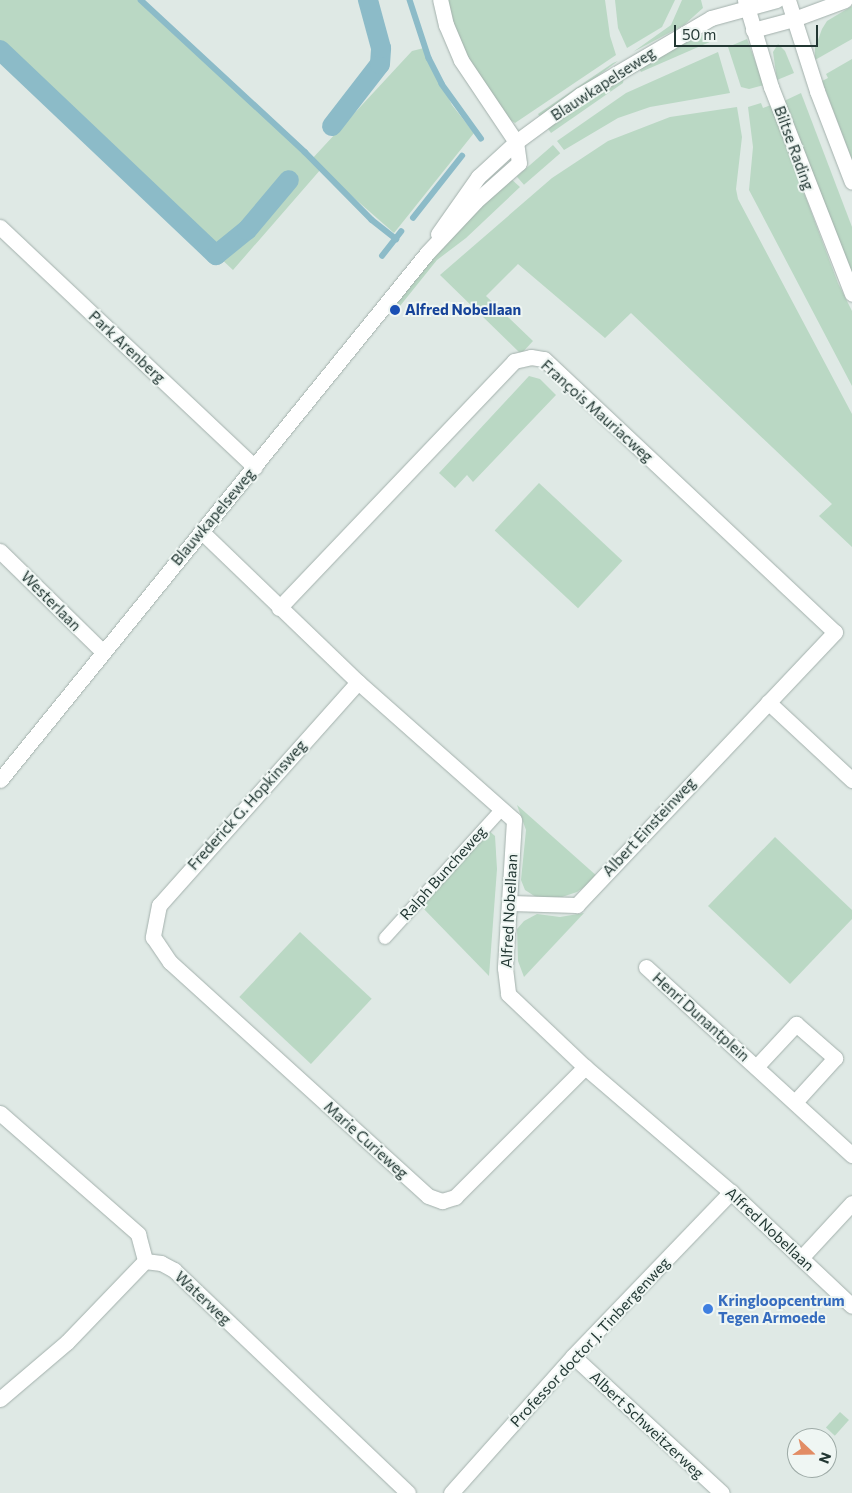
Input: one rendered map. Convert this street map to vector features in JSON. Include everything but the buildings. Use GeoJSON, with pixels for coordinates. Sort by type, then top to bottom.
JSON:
{"type":"FeatureCollection","features":[{"type":"Feature","properties":{"kind":"street"},"geometry":{"type":"LineString","coordinates":[[440,0],[446,25],[462,60],[513,137]]}},
{"type":"Feature","properties":{"kind":"street","name":"Blauwkapelseweg"},"geometry":{"type":"LineString","coordinates":[[0,780],[426,254],[476,201],[520,163],[513,137],[628,64],[711,18],[746,4],[777,0]]}},
{"type":"Feature","properties":{"kind":"street"},"geometry":{"type":"LineString","coordinates":[[788,0],[852,182]]}},
{"type":"Feature","properties":{"kind":"street"},"geometry":{"type":"LineString","coordinates":[[754,30],[794,19],[845,0]]}},
{"type":"Feature","properties":{"kind":"street","name":"Biltse Rading"},"geometry":{"type":"LineString","coordinates":[[746,4],[812,198],[852,294]]}},
{"type":"Feature","properties":{"kind":"street","name":"Park Arenberg"},"geometry":{"type":"LineString","coordinates":[[0,227],[255,467]]}},
{"type":"Feature","properties":{"kind":"street","name":"François Mauriacweg"},"geometry":{"type":"LineString","coordinates":[[279,608],[514,361],[531,357],[544,359],[834,632]]}},
{"type":"Feature","properties":{"kind":"street","name":"Alfred Nobellaan"},"geometry":{"type":"LineString","coordinates":[[201,530],[279,608],[358,682],[514,820],[505,968],[508,994],[585,1067],[731,1192],[852,1306]]}},
{"type":"Feature","properties":{"kind":"street","name":"Westerlaan"},"geometry":{"type":"LineString","coordinates":[[0,551],[103,652]]}},
{"type":"Feature","properties":{"kind":"street","name":"Albert Einsteinweg"},"geometry":{"type":"LineString","coordinates":[[510,903],[577,905],[834,632]]}},
{"type":"Feature","properties":{"kind":"street","name":"Frederick G. Hopkinsweg"},"geometry":{"type":"LineString","coordinates":[[153,936],[159,905],[358,682]]}},
{"type":"Feature","properties":{"kind":"street"},"geometry":{"type":"LineString","coordinates":[[768,702],[852,780]]}},
{"type":"Feature","properties":{"kind":"street","name":"Ralph Buncheweg"},"geometry":{"type":"LineString","coordinates":[[385,938],[502,809]]}},
{"type":"Feature","properties":{"kind":"street","name":"Marie Curieweg"},"geometry":{"type":"LineString","coordinates":[[153,936],[170,962],[428,1196],[442,1201],[455,1197],[585,1067]]}},
{"type":"Feature","properties":{"kind":"street","name":"Henri Dunantplein"},"geometry":{"type":"LineString","coordinates":[[646,967],[852,1155]]}},
{"type":"Feature","properties":{"kind":"street","name":"Henri Dunantplein"},"geometry":{"type":"LineString","coordinates":[[756,1067],[796,1024],[836,1058],[795,1102]]}},
{"type":"Feature","properties":{"kind":"street"},"geometry":{"type":"LineString","coordinates":[[0,1113],[138,1234],[145,1261],[67,1342],[0,1399]]}},
{"type":"Feature","properties":{"kind":"street","name":"Professor doctor J. Tinbergenweg"},"geometry":{"type":"LineString","coordinates":[[451,1493],[573,1356],[731,1192]]}},
{"type":"Feature","properties":{"kind":"street"},"geometry":{"type":"LineString","coordinates":[[801,1258],[852,1203]]}},
{"type":"Feature","properties":{"kind":"street","name":"Waterweg"},"geometry":{"type":"LineString","coordinates":[[145,1261],[174,1270],[408,1493]]}},
{"type":"Feature","properties":{"kind":"street","name":"Albert Schweitzerweg"},"geometry":{"type":"LineString","coordinates":[[573,1356],[722,1493]]}},
{"type":"Feature","properties":{"kind":"green space"},"geometry":{"type":"Polygon","coordinates":[[[0,0],[140,0],[311,160],[412,51],[424,48],[452,105],[474,133],[394,233],[321,169],[233,270],[0,52],[0,0]]]}},
{"type":"Feature","properties":{"kind":"green space"},"geometry":{"type":"Polygon","coordinates":[[[447,0],[605,0],[610,36],[616,55],[515,123],[509,119],[467,56],[453,25],[447,0]]]}},
{"type":"Feature","properties":{"kind":"green space"},"geometry":{"type":"Polygon","coordinates":[[[615,0],[675,0],[662,27],[627,48],[618,28],[615,0]]]}},
{"type":"Feature","properties":{"kind":"green space"},"geometry":{"type":"Polygon","coordinates":[[[682,0],[701,0],[703,8],[684,25],[633,52],[671,25],[682,0]]]}},
{"type":"Feature","properties":{"kind":"green space"},"geometry":{"type":"Polygon","coordinates":[[[852,6],[852,39],[815,60],[815,48],[827,21],[852,6]]]}},
{"type":"Feature","properties":{"kind":"green space"},"geometry":{"type":"Polygon","coordinates":[[[708,32],[712,41],[641,72],[638,65],[708,32]]]}},
{"type":"Feature","properties":{"kind":"green space"},"geometry":{"type":"Polygon","coordinates":[[[747,39],[764,85],[749,89],[741,87],[728,47],[747,39]]]}},
{"type":"Feature","properties":{"kind":"green space"},"geometry":{"type":"Polygon","coordinates":[[[778,44],[785,51],[794,73],[777,80],[773,52],[778,44]]]}},
{"type":"Feature","properties":{"kind":"green space"},"geometry":{"type":"Polygon","coordinates":[[[718,52],[730,93],[650,107],[618,118],[564,150],[557,141],[626,93],[718,52]]]}},
{"type":"Feature","properties":{"kind":"green space"},"geometry":{"type":"Polygon","coordinates":[[[852,59],[852,160],[822,81],[828,78],[826,74],[852,59]]]}},
{"type":"Feature","properties":{"kind":"green space"},"geometry":{"type":"Polygon","coordinates":[[[618,61],[541,118],[538,114],[613,63],[618,61]]]}},
{"type":"Feature","properties":{"kind":"green space"},"geometry":{"type":"Polygon","coordinates":[[[624,77],[623,83],[551,133],[546,126],[581,100],[624,77]]]}},
{"type":"Feature","properties":{"kind":"green space"},"geometry":{"type":"Polygon","coordinates":[[[801,93],[852,227],[852,273],[784,101],[801,93]]]}},
{"type":"Feature","properties":{"kind":"green space"},"geometry":{"type":"Polygon","coordinates":[[[761,103],[763,108],[771,105],[838,283],[852,311],[852,386],[749,190],[753,147],[748,107],[761,103]]]}},
{"type":"Feature","properties":{"kind":"green space"},"geometry":{"type":"Polygon","coordinates":[[[737,107],[742,137],[736,189],[738,199],[852,414],[852,547],[819,516],[832,504],[631,313],[605,338],[518,264],[486,296],[533,341],[521,354],[440,275],[552,178],[608,141],[670,117],[737,107]]]}},
{"type":"Feature","properties":{"kind":"green space"},"geometry":{"type":"Polygon","coordinates":[[[553,145],[560,153],[524,185],[517,176],[553,145]]]}},
{"type":"Feature","properties":{"kind":"green space"},"geometry":{"type":"Polygon","coordinates":[[[510,178],[520,187],[466,238],[437,260],[400,306],[397,303],[466,218],[510,178]]]}},
{"type":"Feature","properties":{"kind":"green space"},"geometry":{"type":"Polygon","coordinates":[[[529,376],[540,379],[556,395],[473,482],[467,475],[455,488],[439,473],[529,376]]]}},
{"type":"Feature","properties":{"kind":"green space"},"geometry":{"type":"Polygon","coordinates":[[[539,483],[622,561],[578,608],[495,531],[539,483]]]}},
{"type":"Feature","properties":{"kind":"green space"},"geometry":{"type":"Polygon","coordinates":[[[517,805],[598,877],[577,892],[562,897],[536,897],[525,890],[521,880],[526,830],[517,805]]]}},
{"type":"Feature","properties":{"kind":"green space"},"geometry":{"type":"Polygon","coordinates":[[[488,830],[495,836],[497,869],[489,976],[420,905],[488,830]]]}},
{"type":"Feature","properties":{"kind":"green space"},"geometry":{"type":"Polygon","coordinates":[[[775,837],[852,910],[852,919],[790,984],[708,906],[775,837]]]}},
{"type":"Feature","properties":{"kind":"green space"},"geometry":{"type":"Polygon","coordinates":[[[584,913],[524,977],[518,961],[517,929],[524,921],[537,914],[560,917],[584,913]]]}},
{"type":"Feature","properties":{"kind":"green space"},"geometry":{"type":"Polygon","coordinates":[[[300,932],[372,999],[311,1064],[239,997],[300,932]]]}},
{"type":"Feature","properties":{"kind":"green space"},"geometry":{"type":"Polygon","coordinates":[[[840,1412],[849,1420],[837,1433],[837,1428],[826,1428],[840,1412]]]}},
{"type":"Feature","properties":{"kind":"waterway"},"geometry":{"type":"LineString","coordinates":[[141,0],[305,152],[372,220],[396,239]]}},
{"type":"Feature","properties":{"kind":"waterway"},"geometry":{"type":"LineString","coordinates":[[332,126],[380,64],[381,48],[368,0]]}},
{"type":"Feature","properties":{"kind":"waterway"},"geometry":{"type":"LineString","coordinates":[[410,0],[429,58],[442,84],[481,138]]}},
{"type":"Feature","properties":{"kind":"waterway"},"geometry":{"type":"LineString","coordinates":[[0,50],[216,255],[247,230],[289,180]]}},
{"type":"Feature","properties":{"kind":"waterway"},"geometry":{"type":"LineString","coordinates":[[413,218],[462,156]]}},
{"type":"Feature","properties":{"kind":"waterway"},"geometry":{"type":"LineString","coordinates":[[382,256],[401,232]]}},
{"type":"Feature","properties":{"kind":"place","name":"Alfred Nobellaan"},"geometry":{"type":"Point","coordinates":[395,310]}},
{"type":"Feature","properties":{"kind":"place","name":"Kringloopcentrum Tegen Armoede"},"geometry":{"type":"Point","coordinates":[708,1309]}}]}
